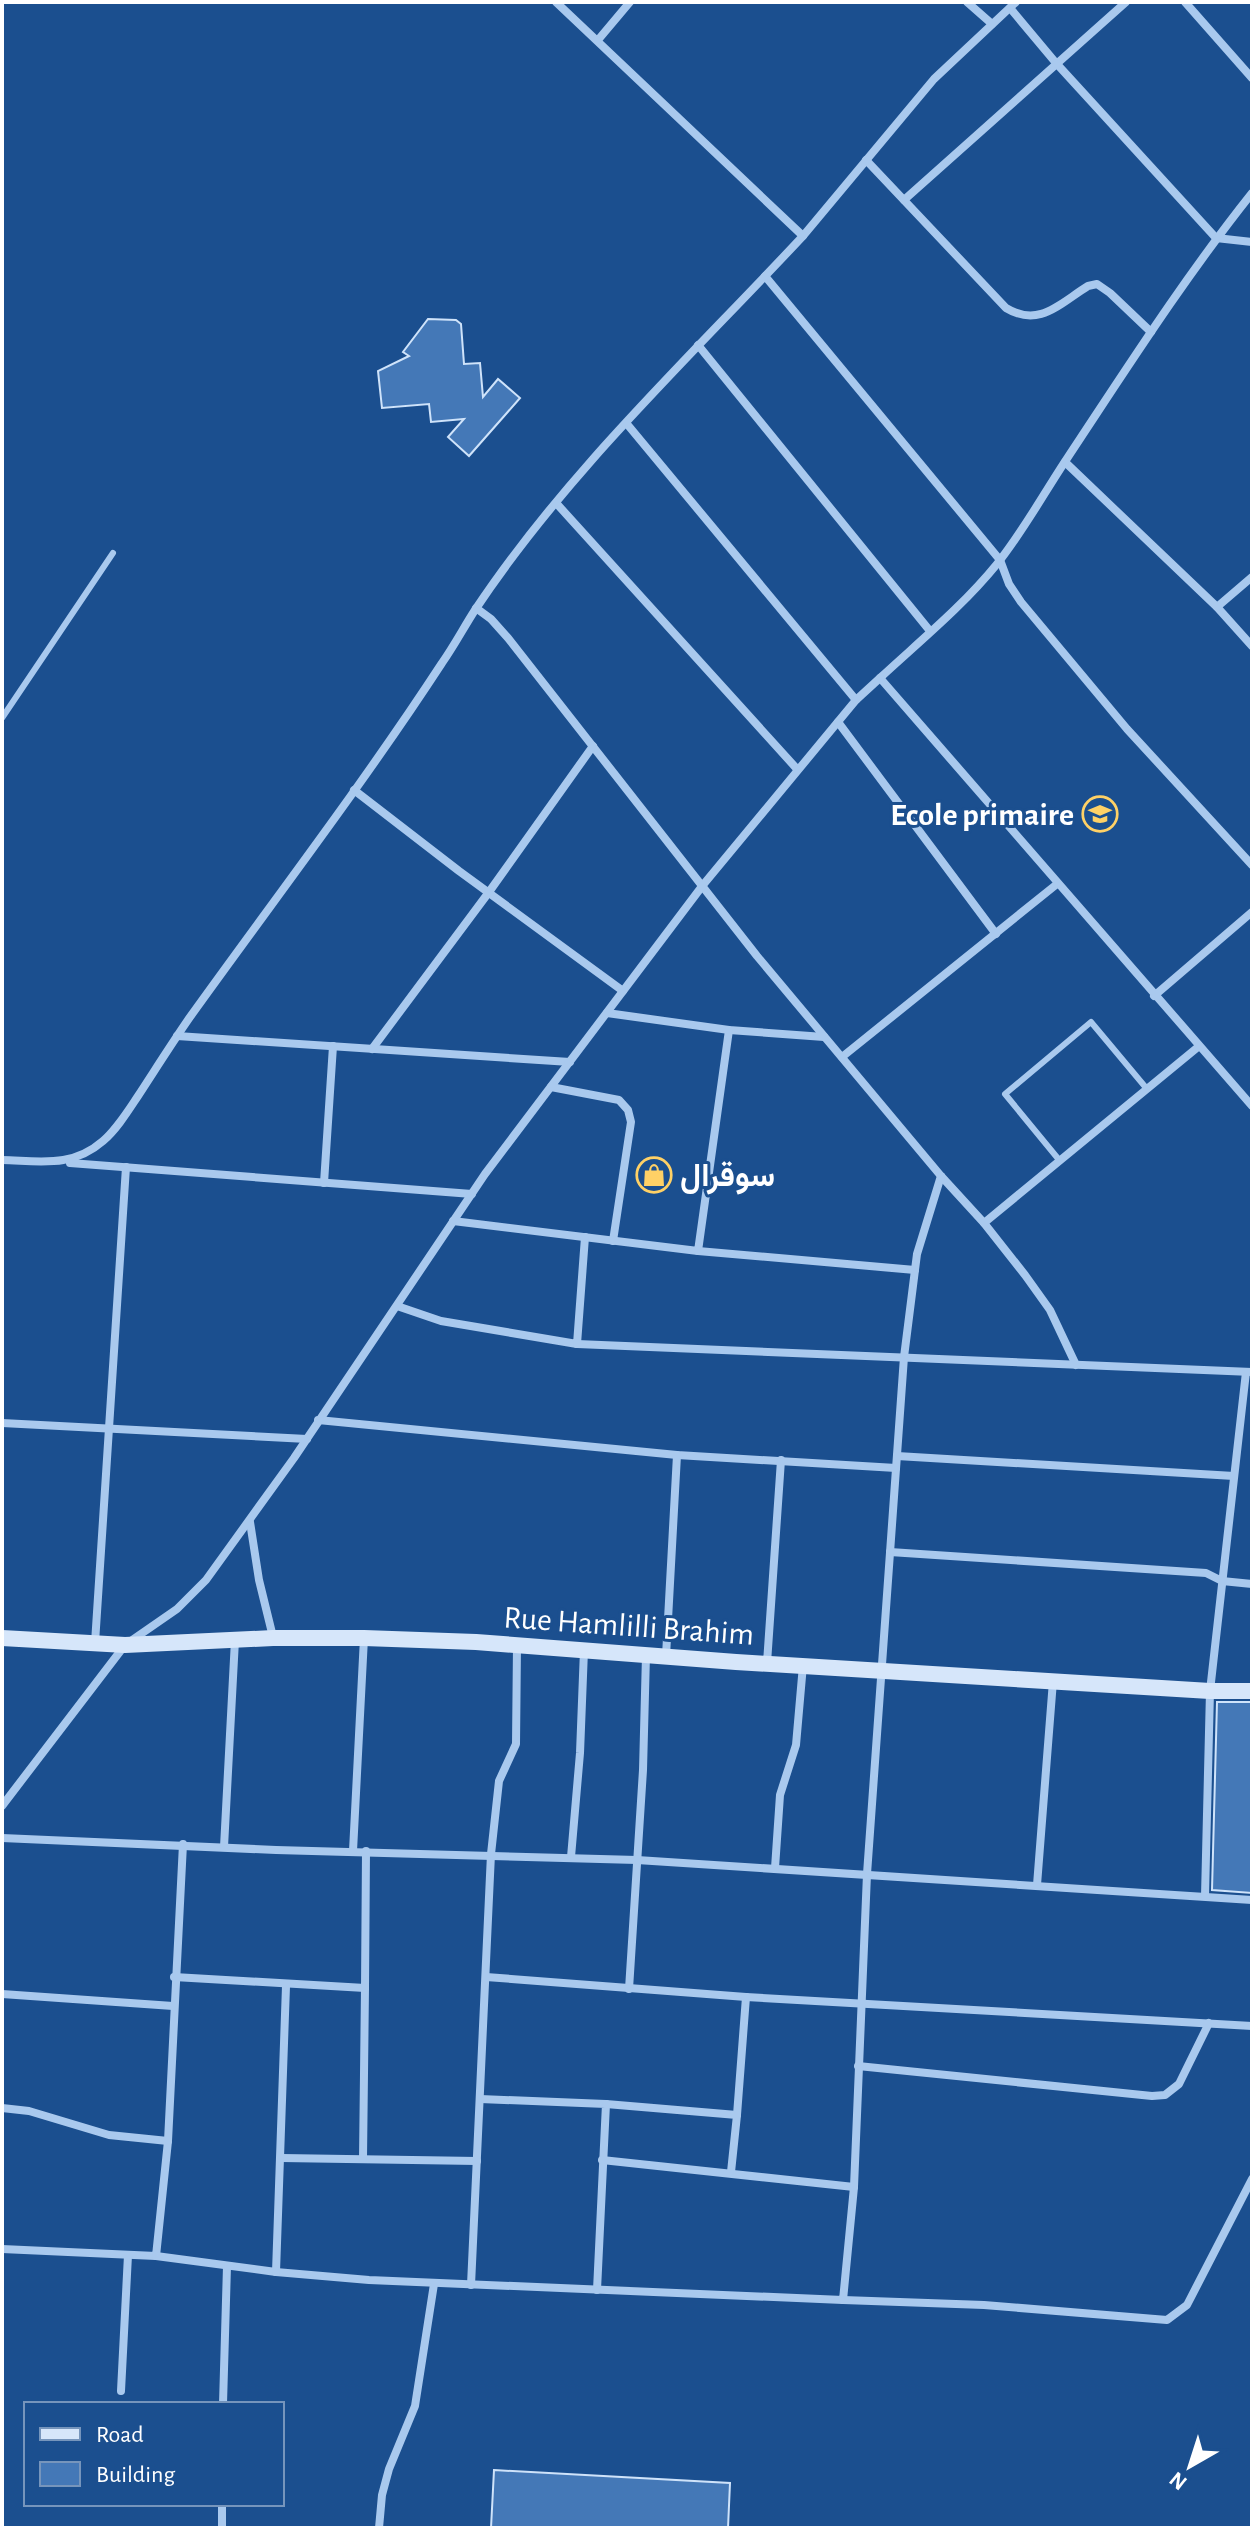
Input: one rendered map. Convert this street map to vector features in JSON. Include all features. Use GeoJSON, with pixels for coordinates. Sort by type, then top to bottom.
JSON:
{"type":"FeatureCollection","features":[{"type":"Feature","properties":{"kind":"street"},"geometry":{"type":"LineString","coordinates":[[556,2],[803,236]]}},
{"type":"Feature","properties":{"kind":"street"},"geometry":{"type":"LineString","coordinates":[[598,40],[630,2]]}},
{"type":"Feature","properties":{"kind":"street"},"geometry":{"type":"LineString","coordinates":[[967,2],[992,24]]}},
{"type":"Feature","properties":{"kind":"street"},"geometry":{"type":"LineString","coordinates":[[904,200],[1126,2]]}},
{"type":"Feature","properties":{"kind":"street"},"geometry":{"type":"LineString","coordinates":[[1185,2],[1252,78]]}},
{"type":"Feature","properties":{"kind":"street"},"geometry":{"type":"LineString","coordinates":[[63,1162],[89,1151],[106,1139],[124,1117],[177,1036],[442,664],[476,608],[557,504],[698,345],[803,236],[934,79],[1013,5],[1056,63],[1216,238],[1252,242]]}},
{"type":"Feature","properties":{"kind":"street"},"geometry":{"type":"LineString","coordinates":[[866,160],[1006,308],[1020,317],[1037,316],[1088,286],[1097,284],[1151,332]]}},
{"type":"Feature","properties":{"kind":"street"},"geometry":{"type":"LineString","coordinates":[[2,1806],[125,1645],[177,1609],[206,1580],[250,1522],[472,1194],[703,885],[856,700],[971,595],[1000,560],[1042,502],[1151,332],[1216,238],[1252,193]]}},
{"type":"Feature","properties":{"kind":"street"},"geometry":{"type":"LineString","coordinates":[[765,276],[1000,560],[1009,584],[1021,602],[1127,729],[1252,865]]}},
{"type":"Feature","properties":{"kind":"street"},"geometry":{"type":"LineString","coordinates":[[698,345],[930,631]]}},
{"type":"Feature","properties":{"kind":"street"},"geometry":{"type":"LineString","coordinates":[[627,424],[856,700]]}},
{"type":"Feature","properties":{"kind":"street"},"geometry":{"type":"LineString","coordinates":[[1065,462],[1217,607],[1252,646]]}},
{"type":"Feature","properties":{"kind":"street"},"geometry":{"type":"LineString","coordinates":[[557,504],[797,769]]}},
{"type":"Feature","properties":{"kind":"street"},"geometry":{"type":"LineString","coordinates":[[1217,607],[1252,577]]}},
{"type":"Feature","properties":{"kind":"street"},"geometry":{"type":"LineString","coordinates":[[476,608],[508,638],[824,1037],[984,1223],[1050,1310],[1076,1365]]}},
{"type":"Feature","properties":{"kind":"street"},"geometry":{"type":"LineString","coordinates":[[880,678],[1252,1106]]}},
{"type":"Feature","properties":{"kind":"street"},"geometry":{"type":"LineString","coordinates":[[838,722],[996,934]]}},
{"type":"Feature","properties":{"kind":"street"},"geometry":{"type":"LineString","coordinates":[[372,1049],[593,746]]}},
{"type":"Feature","properties":{"kind":"street"},"geometry":{"type":"LineString","coordinates":[[354,790],[623,991]]}},
{"type":"Feature","properties":{"kind":"street"},"geometry":{"type":"LineString","coordinates":[[842,1057],[1057,884]]}},
{"type":"Feature","properties":{"kind":"street"},"geometry":{"type":"LineString","coordinates":[[1154,996],[1252,912]]}},
{"type":"Feature","properties":{"kind":"street"},"geometry":{"type":"LineString","coordinates":[[607,1013],[729,1030],[824,1037]]}},
{"type":"Feature","properties":{"kind":"street"},"geometry":{"type":"LineString","coordinates":[[698,1251],[729,1030]]}},
{"type":"Feature","properties":{"kind":"street"},"geometry":{"type":"LineString","coordinates":[[177,1036],[570,1062]]}},
{"type":"Feature","properties":{"kind":"street"},"geometry":{"type":"LineString","coordinates":[[324,1183],[333,1046]]}},
{"type":"Feature","properties":{"kind":"street"},"geometry":{"type":"LineString","coordinates":[[984,1223],[1198,1047]]}},
{"type":"Feature","properties":{"kind":"street"},"geometry":{"type":"LineString","coordinates":[[551,1087],[619,1100],[628,1110],[631,1122],[613,1241]]}},
{"type":"Feature","properties":{"kind":"street"},"geometry":{"type":"LineString","coordinates":[[2,1160],[63,1162],[472,1194]]}},
{"type":"Feature","properties":{"kind":"street"},"geometry":{"type":"LineString","coordinates":[[95,1643],[126,1167]]}},
{"type":"Feature","properties":{"kind":"street"},"geometry":{"type":"LineString","coordinates":[[843,2300],[854,2187],[867,1874],[904,1357],[915,1270],[941,1176]]}},
{"type":"Feature","properties":{"kind":"street"},"geometry":{"type":"LineString","coordinates":[[453,1221],[698,1251],[915,1270]]}},
{"type":"Feature","properties":{"kind":"street"},"geometry":{"type":"LineString","coordinates":[[577,1344],[585,1237]]}},
{"type":"Feature","properties":{"kind":"street"},"geometry":{"type":"LineString","coordinates":[[397,1306],[441,1321],[577,1344],[1249,1372],[1210,1691],[1205,1896]]}},
{"type":"Feature","properties":{"kind":"street"},"geometry":{"type":"LineString","coordinates":[[318,1420],[677,1455],[896,1468]]}},
{"type":"Feature","properties":{"kind":"street"},"geometry":{"type":"LineString","coordinates":[[2,1423],[307,1439]]}},
{"type":"Feature","properties":{"kind":"street"},"geometry":{"type":"LineString","coordinates":[[665,1657],[677,1455]]}},
{"type":"Feature","properties":{"kind":"street"},"geometry":{"type":"LineString","coordinates":[[897,1456],[1234,1476]]}},
{"type":"Feature","properties":{"kind":"street"},"geometry":{"type":"LineString","coordinates":[[767,1663],[781,1460]]}},
{"type":"Feature","properties":{"kind":"street"},"geometry":{"type":"LineString","coordinates":[[250,1522],[259,1580],[273,1638]]}},
{"type":"Feature","properties":{"kind":"street"},"geometry":{"type":"LineString","coordinates":[[890,1552],[1206,1573],[1222,1581],[1252,1584]]}},
{"type":"Feature","properties":{"kind":"street","name":"Rue Hamlilli Brahim"},"geometry":{"type":"LineString","coordinates":[[2,1638],[125,1645],[273,1638],[364,1638],[517,1645],[1210,1691],[1252,1691]]}},
{"type":"Feature","properties":{"kind":"street"},"geometry":{"type":"LineString","coordinates":[[353,1851],[364,1638]]}},
{"type":"Feature","properties":{"kind":"street"},"geometry":{"type":"LineString","coordinates":[[224,1847],[235,1640]]}},
{"type":"Feature","properties":{"kind":"street"},"geometry":{"type":"LineString","coordinates":[[471,2285],[491,1854],[499,1781],[516,1744],[517,1645]]}},
{"type":"Feature","properties":{"kind":"street"},"geometry":{"type":"LineString","coordinates":[[571,1857],[580,1753],[584,1650]]}},
{"type":"Feature","properties":{"kind":"street"},"geometry":{"type":"LineString","coordinates":[[629,1989],[643,1770],[646,1655]]}},
{"type":"Feature","properties":{"kind":"street"},"geometry":{"type":"LineString","coordinates":[[775,1868],[780,1795],[796,1745],[803,1665]]}},
{"type":"Feature","properties":{"kind":"street"},"geometry":{"type":"LineString","coordinates":[[1037,1885],[1053,1681]]}},
{"type":"Feature","properties":{"kind":"street"},"geometry":{"type":"LineString","coordinates":[[2,1838],[637,1860],[1252,1900]]}},
{"type":"Feature","properties":{"kind":"street"},"geometry":{"type":"LineString","coordinates":[[156,2256],[168,2141],[183,1844]]}},
{"type":"Feature","properties":{"kind":"street"},"geometry":{"type":"LineString","coordinates":[[363,2159],[366,1851]]}},
{"type":"Feature","properties":{"kind":"street"},"geometry":{"type":"LineString","coordinates":[[174,1977],[286,1986],[365,1988]]}},
{"type":"Feature","properties":{"kind":"street"},"geometry":{"type":"LineString","coordinates":[[486,1977],[746,1997],[1252,2026]]}},
{"type":"Feature","properties":{"kind":"street"},"geometry":{"type":"LineString","coordinates":[[276,2272],[286,1986]]}},
{"type":"Feature","properties":{"kind":"street"},"geometry":{"type":"LineString","coordinates":[[2,1994],[173,2006]]}},
{"type":"Feature","properties":{"kind":"street"},"geometry":{"type":"LineString","coordinates":[[731,2172],[746,1997]]}},
{"type":"Feature","properties":{"kind":"street"},"geometry":{"type":"LineString","coordinates":[[858,2066],[1165,2095],[1179,2084],[1209,2023]]}},
{"type":"Feature","properties":{"kind":"street"},"geometry":{"type":"LineString","coordinates":[[480,2099],[606,2104],[737,2115]]}},
{"type":"Feature","properties":{"kind":"street"},"geometry":{"type":"LineString","coordinates":[[597,2290],[606,2104]]}},
{"type":"Feature","properties":{"kind":"street"},"geometry":{"type":"LineString","coordinates":[[2,2108],[29,2111],[109,2135],[168,2141]]}},
{"type":"Feature","properties":{"kind":"street"},"geometry":{"type":"LineString","coordinates":[[282,2158],[477,2161]]}},
{"type":"Feature","properties":{"kind":"street"},"geometry":{"type":"LineString","coordinates":[[602,2160],[854,2187]]}},
{"type":"Feature","properties":{"kind":"street"},"geometry":{"type":"LineString","coordinates":[[2,2249],[156,2256],[276,2272],[434,2284],[984,2305],[1167,2320],[1187,2305],[1194,2294],[1252,2179]]}},
{"type":"Feature","properties":{"kind":"street"},"geometry":{"type":"LineString","coordinates":[[121,2391],[128,2255]]}},
{"type":"Feature","properties":{"kind":"street"},"geometry":{"type":"LineString","coordinates":[[223,2402],[227,2266]]}},
{"type":"Feature","properties":{"kind":"street"},"geometry":{"type":"LineString","coordinates":[[379,2528],[382,2495],[389,2469],[415,2406],[434,2284]]}},
{"type":"Feature","properties":{"kind":"street"},"geometry":{"type":"LineString","coordinates":[[222,2506],[222,2528]]}},
{"type":"Feature","properties":{"kind":"lane"},"geometry":{"type":"LineString","coordinates":[[2,718],[113,553]]}},
{"type":"Feature","properties":{"kind":"lane"},"geometry":{"type":"LineString","coordinates":[[1060,1161],[1005,1094],[1091,1022],[1147,1089]]}},
{"type":"Feature","properties":{"kind":"building"},"geometry":{"type":"Polygon","coordinates":[[[428,319],[456,320],[461,324],[464,364],[480,363],[483,397],[498,379],[520,398],[469,456],[448,437],[464,419],[431,422],[429,404],[382,408],[378,371],[409,356],[403,352],[428,319]]]}},
{"type":"Feature","properties":{"kind":"building"},"geometry":{"type":"Polygon","coordinates":[[[1217,1702],[1252,1702],[1252,1893],[1212,1890],[1217,1702]]]}},
{"type":"Feature","properties":{"kind":"building"},"geometry":{"type":"Polygon","coordinates":[[[494,2470],[730,2483],[728,2528],[491,2528],[494,2470]]]}},
{"type":"Feature","properties":{"kind":"place","name":"Ecole primaire"},"geometry":{"type":"Point","coordinates":[1100,814]}},
{"type":"Feature","properties":{"kind":"place","name":"سوقرال"},"geometry":{"type":"Point","coordinates":[654,1175]}}]}
